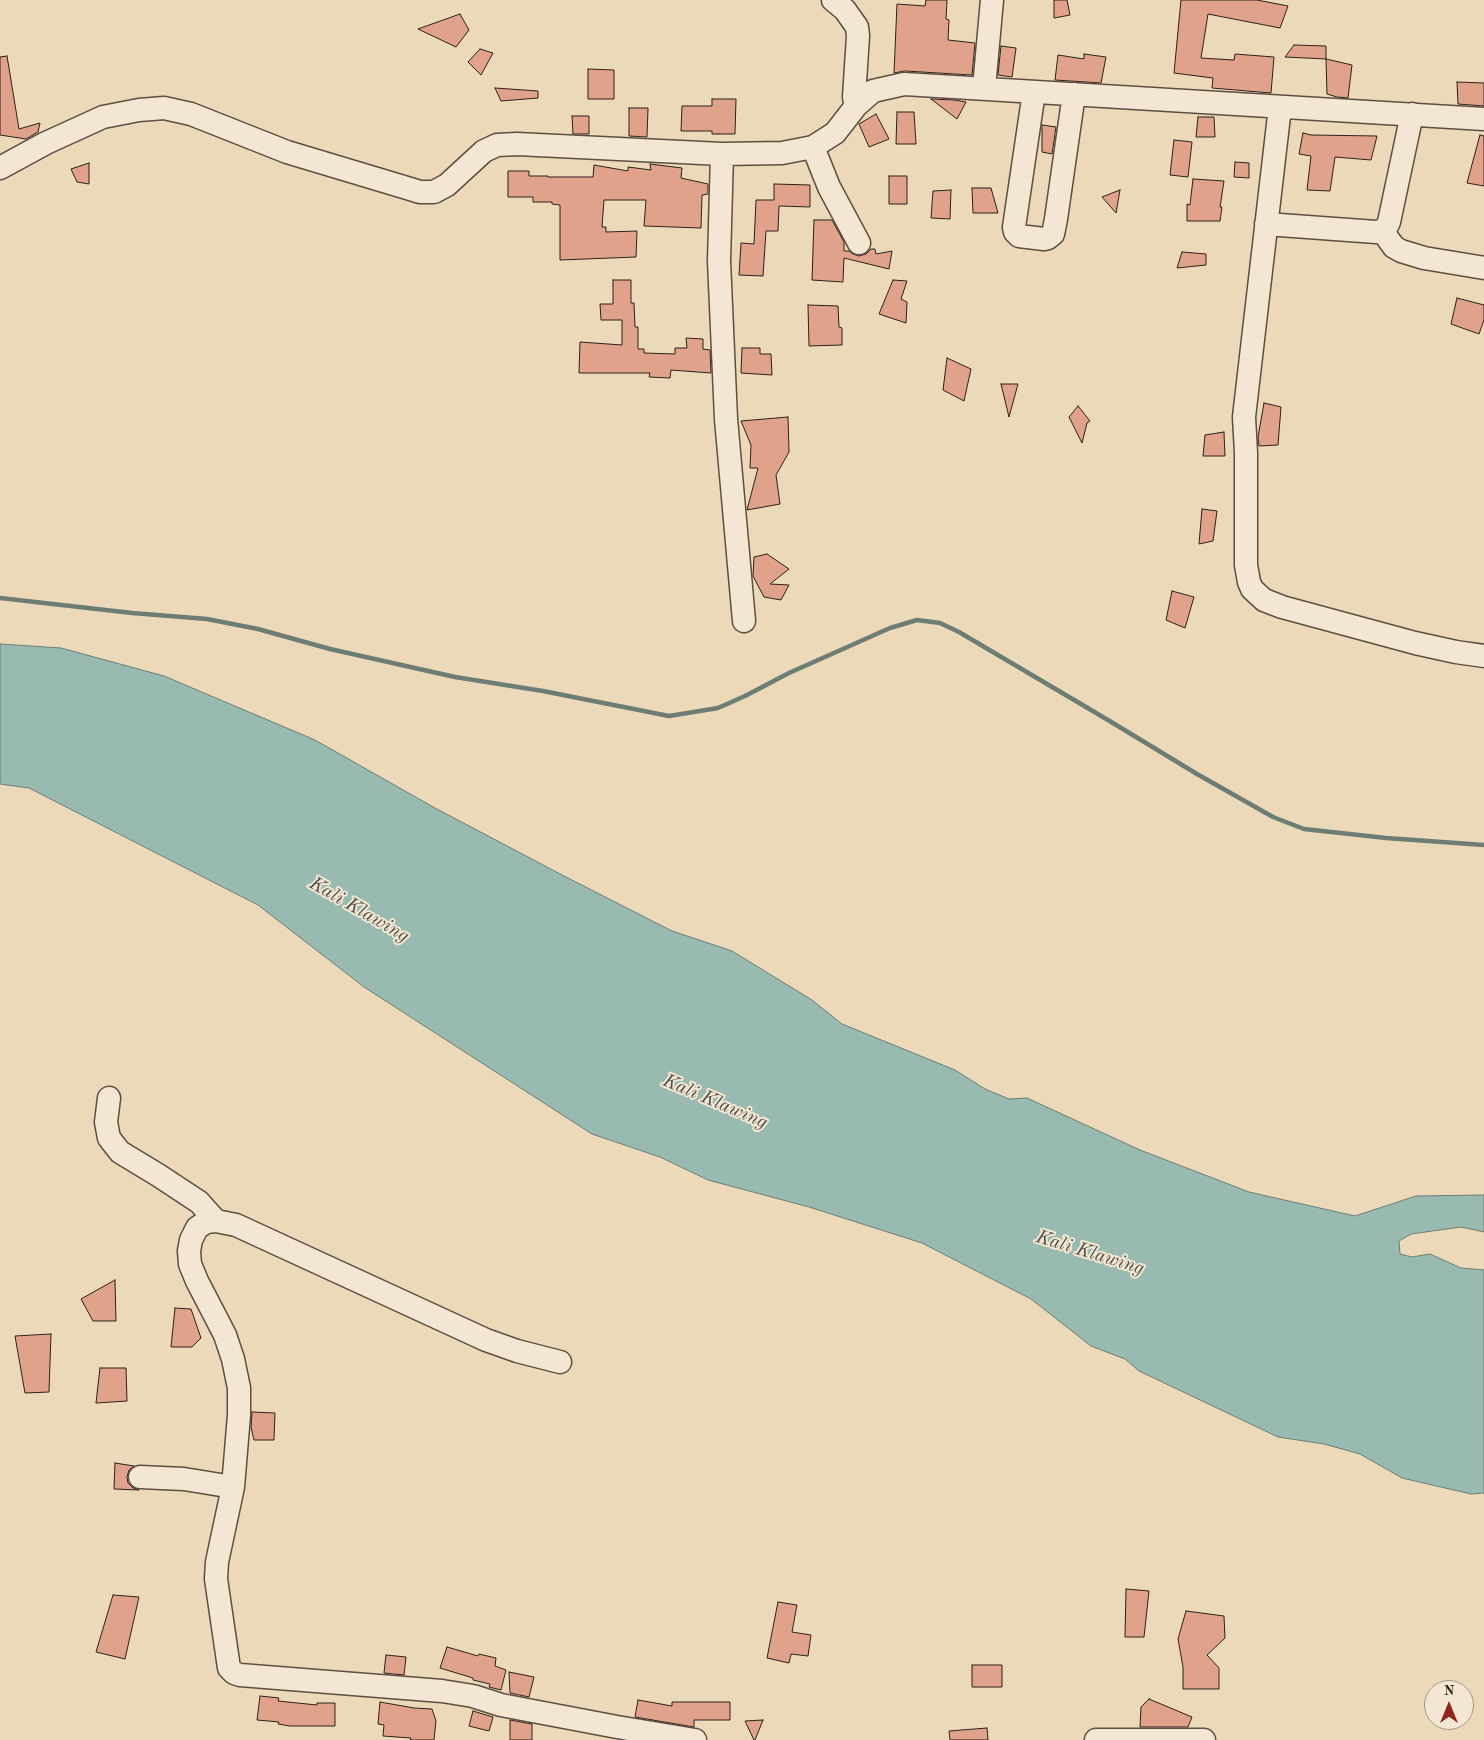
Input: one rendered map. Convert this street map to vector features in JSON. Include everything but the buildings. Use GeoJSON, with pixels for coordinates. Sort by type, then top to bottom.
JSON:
{"type":"FeatureCollection","features":[{"type":"Feature","properties":{"kind":"street"},"geometry":{"type":"LineString","coordinates":[[833,0],[845,10],[857,27],[854,97],[856,106]]}},
{"type":"Feature","properties":{"kind":"street"},"geometry":{"type":"LineString","coordinates":[[984,88],[992,0]]}},
{"type":"Feature","properties":{"kind":"street"},"geometry":{"type":"LineString","coordinates":[[0,168],[46,143],[103,117],[139,110],[164,108],[191,114],[288,152],[420,192],[434,192],[447,184],[484,151],[497,145],[517,144],[722,154],[782,153],[813,147],[835,133],[856,106],[873,91],[904,84],[1484,119]]}},
{"type":"Feature","properties":{"kind":"street"},"geometry":{"type":"LineString","coordinates":[[1034,92],[1014,227],[1016,234],[1019,236],[1044,239],[1053,234],[1074,94]]}},
{"type":"Feature","properties":{"kind":"street"},"geometry":{"type":"LineString","coordinates":[[1280,107],[1244,417],[1246,565],[1249,582],[1252,589],[1264,600],[1282,607],[1415,643],[1484,656]]}},
{"type":"Feature","properties":{"kind":"street"},"geometry":{"type":"LineString","coordinates":[[1383,232],[1389,222],[1412,114]]}},
{"type":"Feature","properties":{"kind":"street"},"geometry":{"type":"LineString","coordinates":[[813,147],[829,187],[859,243]]}},
{"type":"Feature","properties":{"kind":"street"},"geometry":{"type":"LineString","coordinates":[[722,154],[719,261],[726,419],[744,621]]}},
{"type":"Feature","properties":{"kind":"street"},"geometry":{"type":"LineString","coordinates":[[1266,224],[1383,232],[1394,247],[1401,251],[1424,258],[1484,268]]}},
{"type":"Feature","properties":{"kind":"street"},"geometry":{"type":"LineString","coordinates":[[109,1098],[106,1122],[109,1138],[120,1152],[199,1202],[216,1221]]}},
{"type":"Feature","properties":{"kind":"street"},"geometry":{"type":"LineString","coordinates":[[560,1362],[486,1340],[244,1228],[216,1221],[206,1222],[197,1228],[188,1251],[190,1264],[196,1281],[225,1334],[239,1388],[239,1415],[233,1487],[217,1562],[216,1579],[228,1663],[234,1673],[442,1691],[473,1696],[501,1705],[695,1740]]}},
{"type":"Feature","properties":{"kind":"street"},"geometry":{"type":"LineString","coordinates":[[140,1477],[184,1479],[233,1487]]}},
{"type":"Feature","properties":{"kind":"street"},"geometry":{"type":"LineString","coordinates":[[1096,1740],[1204,1740]]}},
{"type":"Feature","properties":{"kind":"water","name":"Kali Klawing"},"geometry":{"type":"Polygon","coordinates":[[[0,644],[61,648],[164,676],[315,740],[435,808],[672,931],[732,951],[812,1000],[842,1024],[955,1070],[985,1089],[1009,1099],[1027,1098],[1140,1150],[1249,1192],[1355,1216],[1416,1196],[1484,1195],[1484,1232],[1461,1227],[1411,1234],[1399,1241],[1400,1254],[1412,1257],[1430,1254],[1461,1268],[1484,1270],[1484,1493],[1471,1494],[1402,1478],[1360,1454],[1324,1444],[1278,1437],[1139,1371],[1125,1359],[1091,1346],[1031,1299],[922,1243],[809,1207],[708,1180],[660,1157],[592,1134],[364,987],[258,905],[29,788],[0,784],[0,644]]]}},
{"type":"Feature","properties":{"kind":"waterway"},"geometry":{"type":"LineString","coordinates":[[0,598],[132,613],[207,619],[258,629],[330,649],[455,677],[543,691],[669,716],[718,708],[789,673],[890,628],[917,620],[940,623],[959,632],[1197,774],[1273,817],[1304,829],[1386,838],[1484,845]]}}]}
